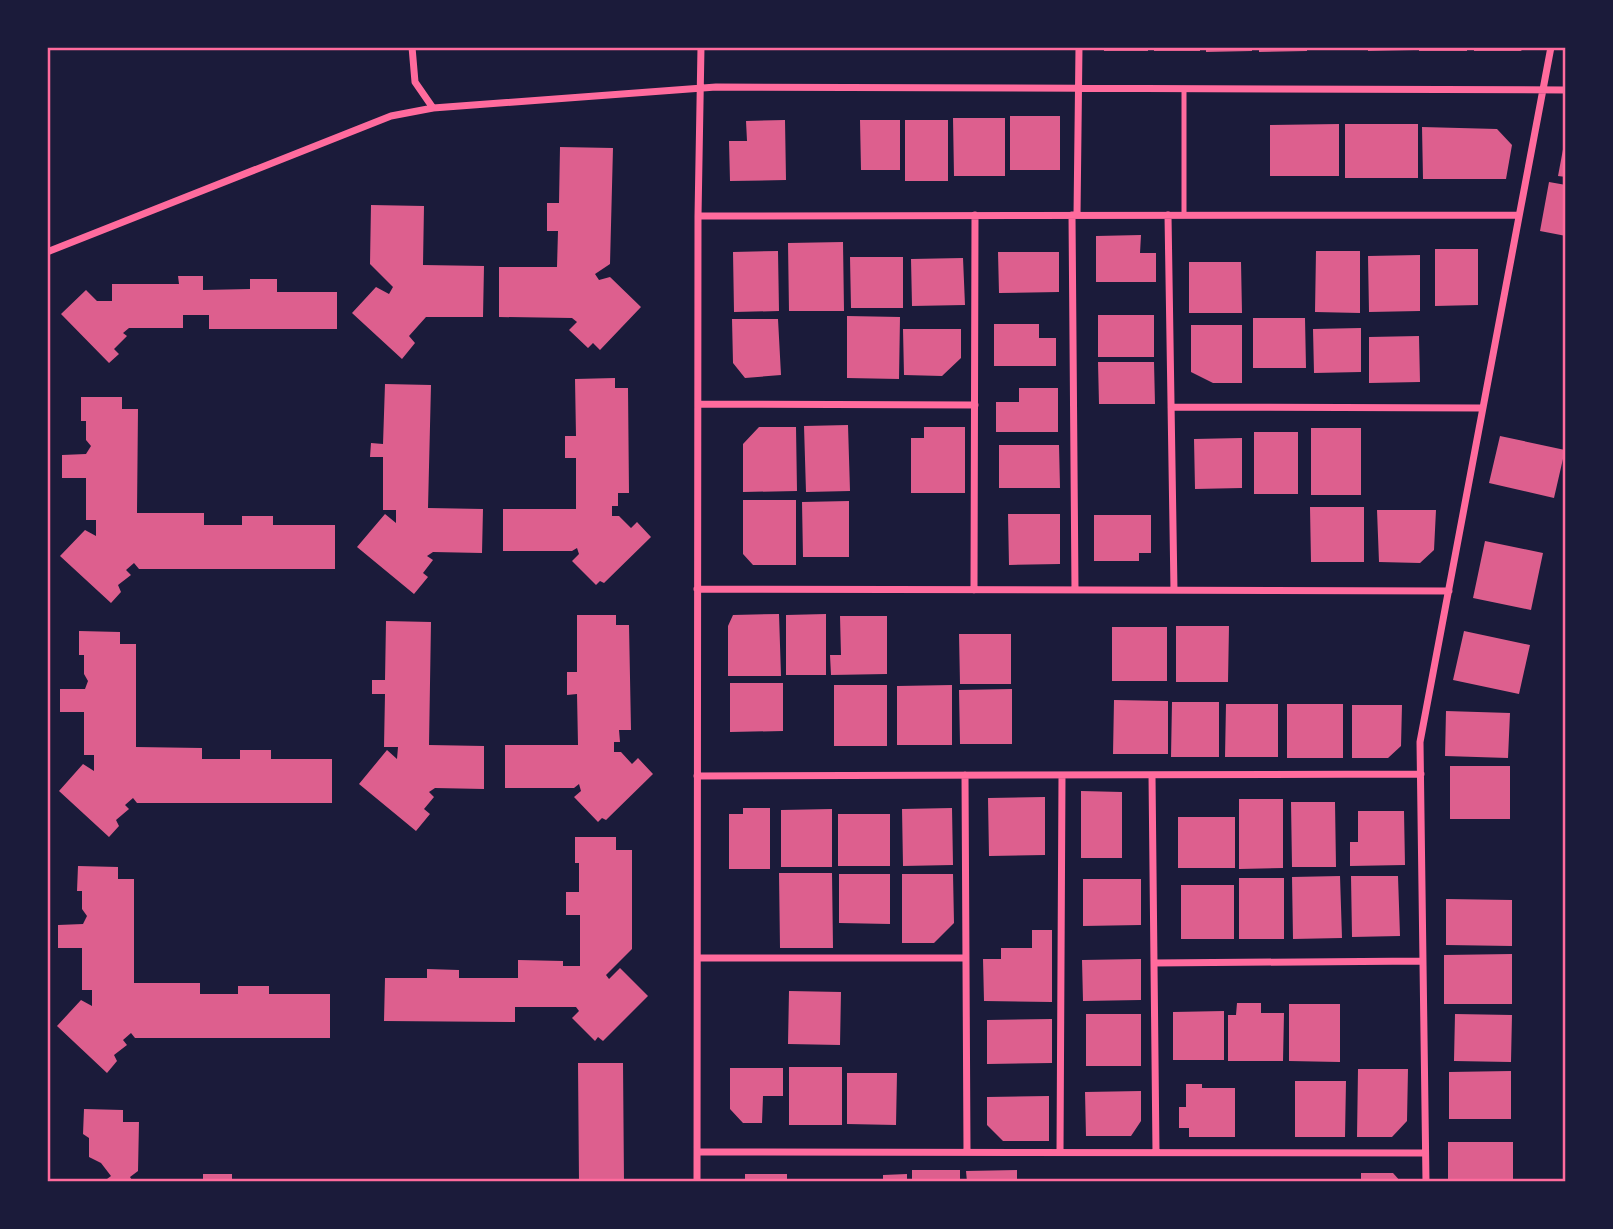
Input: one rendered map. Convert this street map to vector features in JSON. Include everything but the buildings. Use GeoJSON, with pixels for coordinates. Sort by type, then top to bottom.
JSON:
{"type":"FeatureCollection","features":[{"type":"Feature","properties":{"kind":"street"},"geometry":{"type":"LineString","coordinates":[[412,47],[415,82],[433,108]]}},
{"type":"Feature","properties":{"kind":"street"},"geometry":{"type":"LineString","coordinates":[[697,1182],[698,216],[701,47]]}},
{"type":"Feature","properties":{"kind":"street"},"geometry":{"type":"LineString","coordinates":[[1075,589],[1074,215],[1079,47]]}},
{"type":"Feature","properties":{"kind":"street"},"geometry":{"type":"LineString","coordinates":[[1426,1182],[1420,742],[1551,47]]}},
{"type":"Feature","properties":{"kind":"street"},"geometry":{"type":"LineString","coordinates":[[47,252],[391,116],[433,108],[699,88],[1566,90]]}},
{"type":"Feature","properties":{"kind":"street"},"geometry":{"type":"LineString","coordinates":[[974,590],[975,215]]}},
{"type":"Feature","properties":{"kind":"street"},"geometry":{"type":"LineString","coordinates":[[1168,215],[1174,590]]}},
{"type":"Feature","properties":{"kind":"street"},"geometry":{"type":"LineString","coordinates":[[698,216],[1519,215]]}},
{"type":"Feature","properties":{"kind":"street"},"geometry":{"type":"LineString","coordinates":[[698,404],[975,405]]}},
{"type":"Feature","properties":{"kind":"street"},"geometry":{"type":"LineString","coordinates":[[1171,407],[1482,408]]}},
{"type":"Feature","properties":{"kind":"street"},"geometry":{"type":"LineString","coordinates":[[697,589],[1448,591]]}},
{"type":"Feature","properties":{"kind":"street"},"geometry":{"type":"LineString","coordinates":[[697,776],[1421,774]]}},
{"type":"Feature","properties":{"kind":"street"},"geometry":{"type":"LineString","coordinates":[[965,775],[967,1152]]}},
{"type":"Feature","properties":{"kind":"street"},"geometry":{"type":"LineString","coordinates":[[1060,1152],[1062,775]]}},
{"type":"Feature","properties":{"kind":"street"},"geometry":{"type":"LineString","coordinates":[[1152,775],[1156,1152]]}},
{"type":"Feature","properties":{"kind":"street"},"geometry":{"type":"LineString","coordinates":[[698,958],[966,958]]}},
{"type":"Feature","properties":{"kind":"street"},"geometry":{"type":"LineString","coordinates":[[1154,963],[1423,961]]}},
{"type":"Feature","properties":{"kind":"street"},"geometry":{"type":"LineString","coordinates":[[698,1152],[1425,1153]]}},
{"type":"Feature","properties":{"kind":"lane"},"geometry":{"type":"LineString","coordinates":[[1184,89],[1184,215]]}}]}
